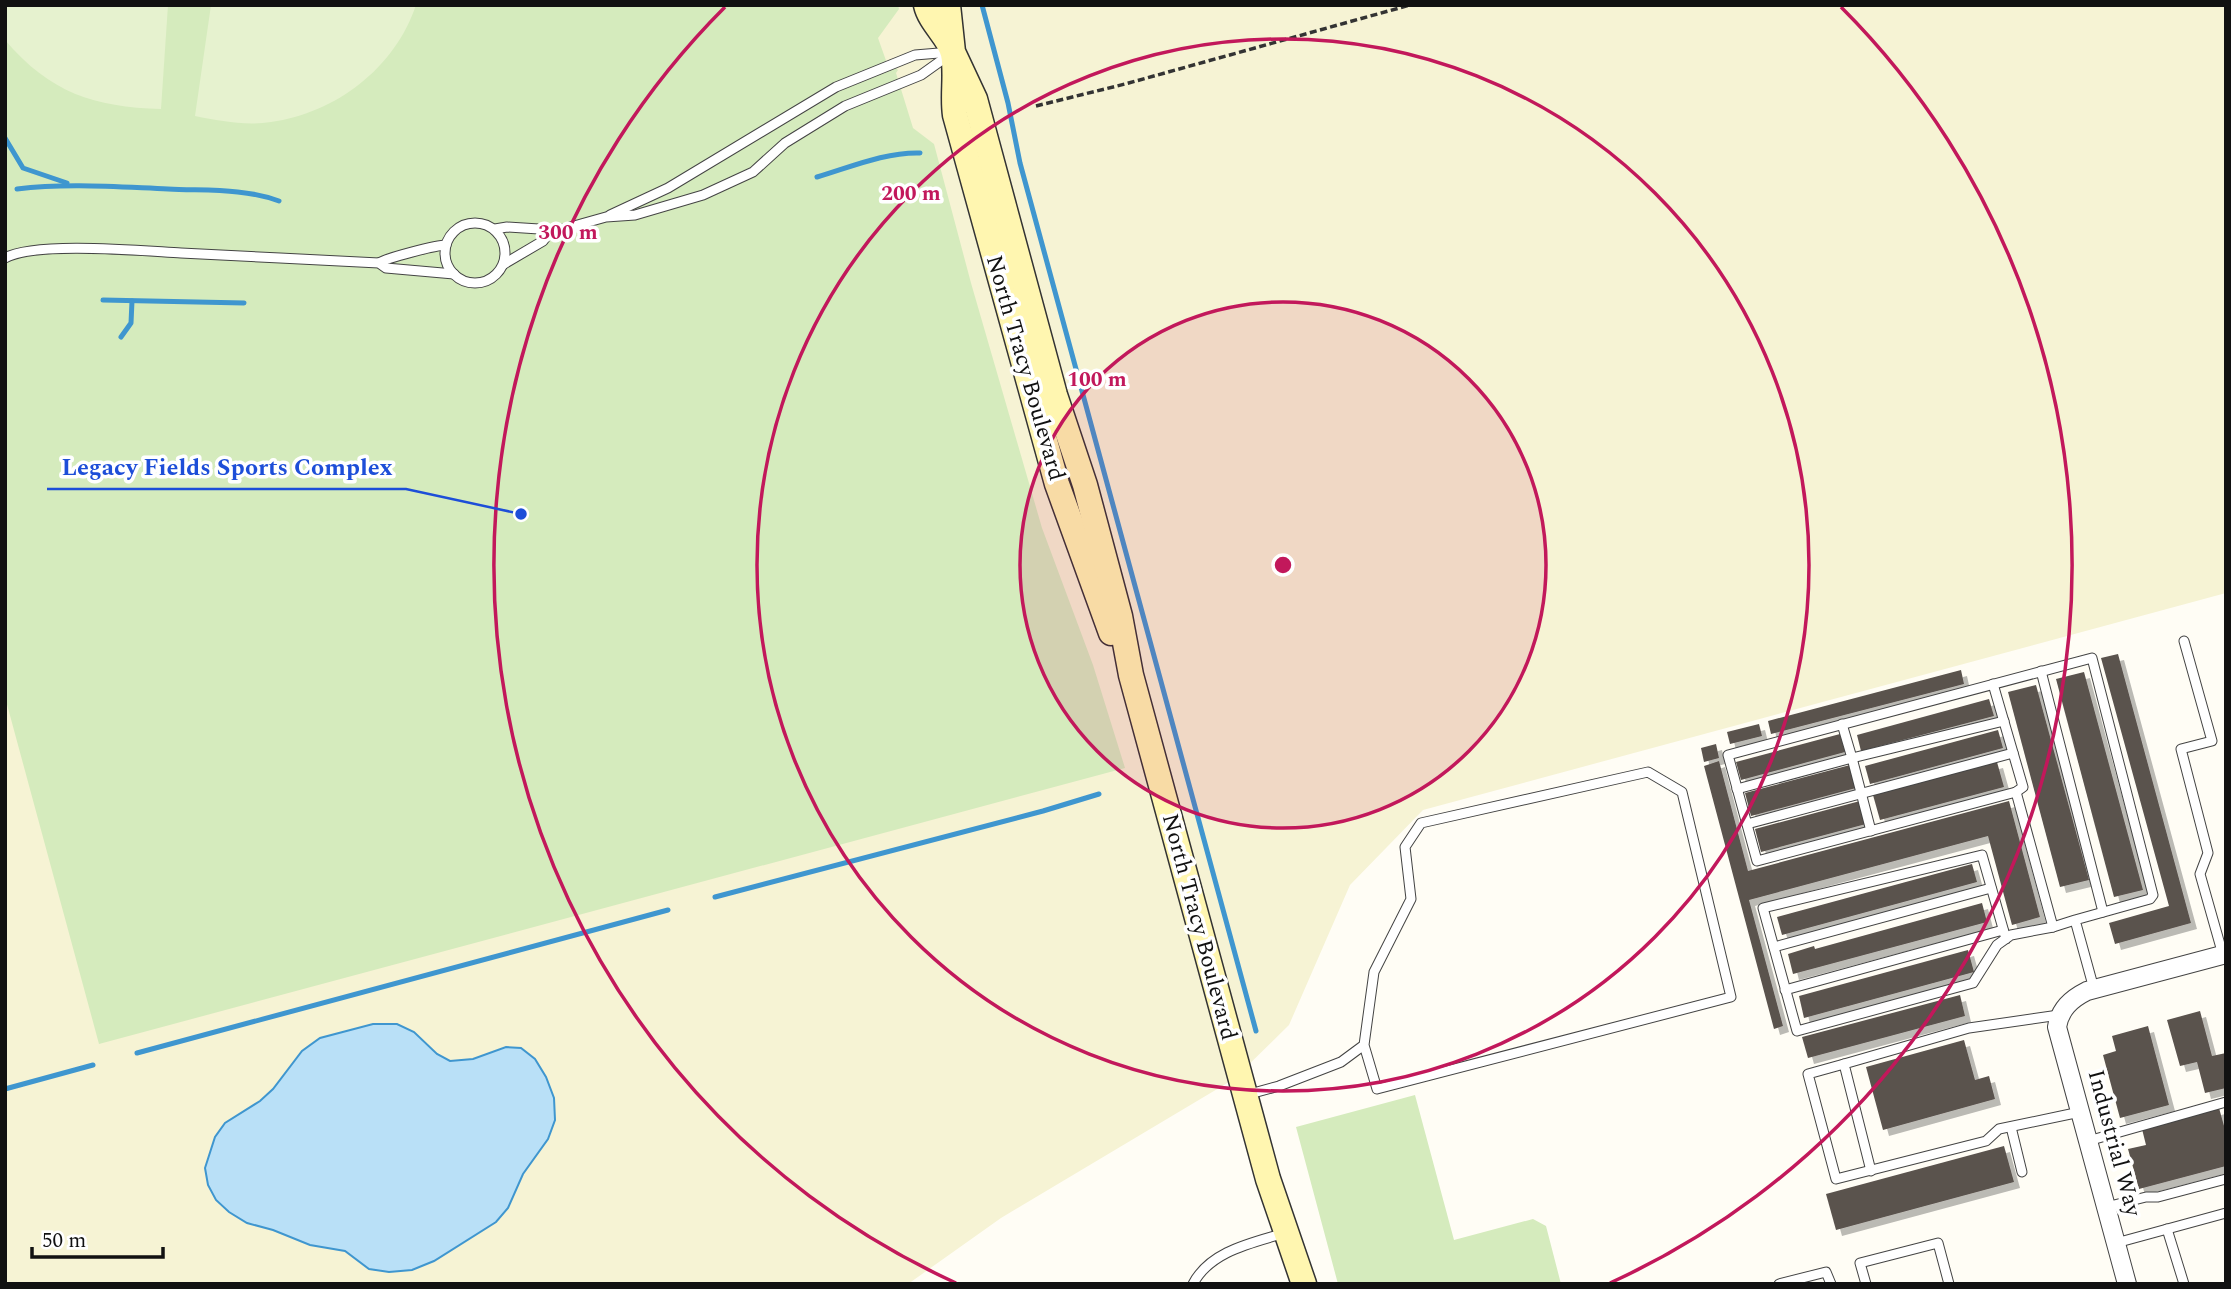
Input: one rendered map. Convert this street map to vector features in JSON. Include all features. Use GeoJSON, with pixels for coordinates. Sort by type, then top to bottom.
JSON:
{"type":"FeatureCollection","features":[{"type":"Feature","properties":{"kind":"main road","name":"North Tracy Boulevard"},"geometry":{"type":"LineString","coordinates":[[926,5],[928,15],[953,52],[975,99],[1055,395],[1106,564],[1120,616],[1131,675],[1244,1095],[1268,1179],[1304,1284]]}},
{"type":"Feature","properties":{"kind":"main road","name":"North Tracy Boulevard"},"geometry":{"type":"LineString","coordinates":[[948,5],[953,52]]}},
{"type":"Feature","properties":{"kind":"main road","name":"North Tracy Boulevard"},"geometry":{"type":"LineString","coordinates":[[1268,1179],[1278,1235],[1291,1284]]}},
{"type":"Feature","properties":{"kind":"street"},"geometry":{"type":"LineString","coordinates":[[2059,1015],[2072,999],[2094,989],[2225,955]]}},
{"type":"Feature","properties":{"kind":"street","name":"Industrial Way"},"geometry":{"type":"LineString","coordinates":[[2059,1015],[2057,1027],[2127,1284]]}},
{"type":"Feature","properties":{"kind":"lane"},"geometry":{"type":"LineString","coordinates":[[606,218],[696,172],[836,87],[915,55],[953,52]]}},
{"type":"Feature","properties":{"kind":"lane"},"geometry":{"type":"LineString","coordinates":[[504,264],[505,245],[495,229],[486,224],[468,223],[458,228],[446,245],[445,255],[454,274],[472,283],[483,282],[492,278],[504,264],[542,241],[550,233],[606,218],[635,215],[679,203],[727,185],[753,172],[785,143],[815,123],[872,93],[921,75],[953,52]]}},
{"type":"Feature","properties":{"kind":"lane"},"geometry":{"type":"LineString","coordinates":[[495,229],[539,229],[550,233]]}},
{"type":"Feature","properties":{"kind":"lane"},"geometry":{"type":"LineString","coordinates":[[379,263],[387,257],[420,252],[435,245],[446,245]]}},
{"type":"Feature","properties":{"kind":"lane"},"geometry":{"type":"LineString","coordinates":[[7,255],[63,249],[94,249],[379,263],[386,268],[454,274]]}},
{"type":"Feature","properties":{"kind":"lane"},"geometry":{"type":"LineString","coordinates":[[2184,641],[2212,741],[2181,749],[2208,853],[2200,874],[2225,955]]}},
{"type":"Feature","properties":{"kind":"lane"},"geometry":{"type":"LineString","coordinates":[[1786,990],[2005,934],[2053,926],[2150,899],[2153,895],[2092,658],[2041,671],[1842,724],[1728,755],[1757,861],[2016,792],[2023,787],[1993,684]]}},
{"type":"Feature","properties":{"kind":"lane"},"geometry":{"type":"LineString","coordinates":[[2041,671],[2103,912]]}},
{"type":"Feature","properties":{"kind":"lane"},"geometry":{"type":"LineString","coordinates":[[1737,789],[2004,721]]}},
{"type":"Feature","properties":{"kind":"lane"},"geometry":{"type":"LineString","coordinates":[[1842,724],[1871,831]]}},
{"type":"Feature","properties":{"kind":"lane"},"geometry":{"type":"LineString","coordinates":[[1747,824],[2013,753]]}},
{"type":"Feature","properties":{"kind":"lane"},"geometry":{"type":"LineString","coordinates":[[1244,1095],[1279,1086],[1341,1062],[1364,1045],[1374,972],[1411,899],[1405,847],[1421,823],[1648,772],[1682,792],[1731,997],[1377,1088],[1364,1045]]}},
{"type":"Feature","properties":{"kind":"lane"},"geometry":{"type":"LineString","coordinates":[[2016,792],[2053,926]]}},
{"type":"Feature","properties":{"kind":"lane"},"geometry":{"type":"LineString","coordinates":[[1982,855],[2005,934],[1973,983],[1797,1031],[1763,908],[1982,855]]}},
{"type":"Feature","properties":{"kind":"lane"},"geometry":{"type":"LineString","coordinates":[[1774,947],[1991,888]]}},
{"type":"Feature","properties":{"kind":"lane"},"geometry":{"type":"LineString","coordinates":[[2075,920],[2094,989]]}},
{"type":"Feature","properties":{"kind":"lane"},"geometry":{"type":"LineString","coordinates":[[2059,1015],[1969,1028],[1808,1074],[1836,1180],[1986,1142],[1999,1129],[2080,1112]]}},
{"type":"Feature","properties":{"kind":"lane"},"geometry":{"type":"LineString","coordinates":[[1844,1064],[1871,1171]]}},
{"type":"Feature","properties":{"kind":"lane"},"geometry":{"type":"LineString","coordinates":[[2088,1141],[2226,1102]]}},
{"type":"Feature","properties":{"kind":"lane"},"geometry":{"type":"LineString","coordinates":[[2011,1126],[2022,1172]]}},
{"type":"Feature","properties":{"kind":"lane"},"geometry":{"type":"LineString","coordinates":[[2106,1207],[2226,1179]]}},
{"type":"Feature","properties":{"kind":"lane"},"geometry":{"type":"LineString","coordinates":[[2116,1243],[2226,1213]]}},
{"type":"Feature","properties":{"kind":"lane"},"geometry":{"type":"LineString","coordinates":[[2167,1229],[2184,1284]]}},
{"type":"Feature","properties":{"kind":"lane"},"geometry":{"type":"LineString","coordinates":[[1193,1284],[1198,1274],[1233,1248],[1278,1235]]}},
{"type":"Feature","properties":{"kind":"lane"},"geometry":{"type":"LineString","coordinates":[[1866,1284],[1860,1263],[1938,1243],[1948,1284]]}},
{"type":"Feature","properties":{"kind":"lane"},"geometry":{"type":"LineString","coordinates":[[1779,1284],[1826,1272],[1831,1284]]}},
{"type":"Feature","properties":{"kind":"path"},"geometry":{"type":"LineString","coordinates":[[1036,106],[1410,5]]}},
{"type":"Feature","properties":{"kind":"shaded area"},"geometry":{"type":"Polygon","coordinates":[[[5,5],[2226,5],[2226,593],[1423,810],[1350,885],[1289,1025],[1234,1079],[1001,1218],[908,1284],[5,1284],[5,5]]]}},
{"type":"Feature","properties":{"kind":"green space"},"geometry":{"type":"Polygon","coordinates":[[[5,5],[898,5],[899,9],[878,38],[889,69],[898,70],[896,73],[913,128],[934,144],[1042,528],[1093,665],[1125,768],[99,1044],[5,697],[5,5]]]}},
{"type":"Feature","properties":{"kind":"green space"},"geometry":{"type":"Polygon","coordinates":[[[5,5],[168,5],[161,109],[115,105],[75,94],[56,85],[22,58],[5,40],[5,5]]]}},
{"type":"Feature","properties":{"kind":"green space"},"geometry":{"type":"Polygon","coordinates":[[[211,5],[416,5],[394,49],[360,84],[318,109],[295,117],[252,123],[195,116],[211,5]]]}},
{"type":"Feature","properties":{"kind":"green space"},"geometry":{"type":"Polygon","coordinates":[[[1415,1095],[1454,1240],[1533,1219],[1546,1226],[1561,1284],[1338,1284],[1296,1127],[1415,1095]]]}},
{"type":"Feature","properties":{"kind":"water"},"geometry":{"type":"Polygon","coordinates":[[[373,1024],[397,1024],[414,1032],[437,1054],[450,1061],[473,1059],[506,1047],[521,1048],[535,1059],[554,1098],[555,1120],[548,1139],[523,1174],[508,1208],[496,1222],[434,1261],[412,1270],[389,1272],[369,1269],[345,1251],[310,1245],[247,1223],[216,1200],[208,1185],[205,1168],[215,1137],[225,1123],[260,1101],[273,1089],[302,1051],[320,1038],[373,1024]]]}},
{"type":"Feature","properties":{"kind":"building"},"geometry":{"type":"Polygon","coordinates":[[[2118,654],[2191,923],[2115,944],[2109,923],[2169,906],[2101,658],[2118,654]]]}},
{"type":"Feature","properties":{"kind":"building"},"geometry":{"type":"Polygon","coordinates":[[[1961,670],[1964,684],[1771,734],[1768,721],[1961,670]]]}},
{"type":"Feature","properties":{"kind":"building"},"geometry":{"type":"Polygon","coordinates":[[[2084,672],[2143,890],[2114,897],[2056,679],[2084,672]]]}},
{"type":"Feature","properties":{"kind":"building"},"geometry":{"type":"Polygon","coordinates":[[[2036,685],[2089,880],[2060,887],[2008,692],[2036,685]]]}},
{"type":"Feature","properties":{"kind":"building"},"geometry":{"type":"Polygon","coordinates":[[[1989,699],[1994,716],[1861,751],[1857,735],[1989,699]]]}},
{"type":"Feature","properties":{"kind":"building"},"geometry":{"type":"Polygon","coordinates":[[[1759,724],[1762,736],[1730,744],[1727,732],[1759,724]]]}},
{"type":"Feature","properties":{"kind":"building"},"geometry":{"type":"Polygon","coordinates":[[[1998,730],[2003,748],[1870,784],[1865,766],[1998,730]]]}},
{"type":"Feature","properties":{"kind":"building"},"geometry":{"type":"Polygon","coordinates":[[[1840,734],[1845,752],[1741,780],[1736,762],[1840,734]]]}},
{"type":"Feature","properties":{"kind":"building"},"geometry":{"type":"Polygon","coordinates":[[[1716,744],[1719,758],[1704,762],[1701,748],[1716,744]]]}},
{"type":"Feature","properties":{"kind":"building"},"geometry":{"type":"Polygon","coordinates":[[[1719,761],[1748,871],[2009,801],[2040,917],[2012,925],[1988,836],[1749,900],[1783,1026],[1774,1029],[1704,766],[1719,761]]]}},
{"type":"Feature","properties":{"kind":"building"},"geometry":{"type":"Polygon","coordinates":[[[1997,762],[2004,787],[1880,820],[1873,795],[1997,762]]]}},
{"type":"Feature","properties":{"kind":"building"},"geometry":{"type":"Polygon","coordinates":[[[1850,765],[1856,788],[1751,816],[1745,793],[1850,765]]]}},
{"type":"Feature","properties":{"kind":"building"},"geometry":{"type":"Polygon","coordinates":[[[1860,801],[1866,824],[1761,852],[1755,829],[1860,801]]]}},
{"type":"Feature","properties":{"kind":"building"},"geometry":{"type":"Polygon","coordinates":[[[1972,864],[1977,882],[1782,935],[1777,917],[1972,864]]]}},
{"type":"Feature","properties":{"kind":"building"},"geometry":{"type":"Polygon","coordinates":[[[1982,903],[1987,922],[1793,974],[1788,954],[1982,903]]]}},
{"type":"Feature","properties":{"kind":"building"},"geometry":{"type":"Polygon","coordinates":[[[1968,950],[1974,972],[1804,1018],[1799,996],[1968,950]]]}},
{"type":"Feature","properties":{"kind":"building"},"geometry":{"type":"Polygon","coordinates":[[[1960,995],[1965,1016],[1808,1058],[1802,1037],[1960,995]]]}},
{"type":"Feature","properties":{"kind":"building"},"geometry":{"type":"Polygon","coordinates":[[[2200,1011],[2212,1056],[2226,1053],[2226,1088],[2205,1093],[2197,1062],[2180,1066],[2167,1020],[2200,1011]]]}},
{"type":"Feature","properties":{"kind":"building"},"geometry":{"type":"Polygon","coordinates":[[[2148,1026],[2169,1105],[2120,1118],[2103,1055],[2116,1051],[2112,1036],[2148,1026]]]}},
{"type":"Feature","properties":{"kind":"building"},"geometry":{"type":"Polygon","coordinates":[[[1964,1040],[1975,1080],[1989,1076],[1995,1099],[1883,1130],[1866,1067],[1964,1040]]]}},
{"type":"Feature","properties":{"kind":"building"},"geometry":{"type":"Polygon","coordinates":[[[2219,1108],[2226,1133],[2226,1166],[2139,1189],[2128,1149],[2146,1145],[2142,1129],[2219,1108]]]}},
{"type":"Feature","properties":{"kind":"building"},"geometry":{"type":"Polygon","coordinates":[[[2004,1146],[2014,1182],[1836,1230],[1826,1194],[2004,1146]]]}},
{"type":"Feature","properties":{"kind":"waterway"},"geometry":{"type":"LineString","coordinates":[[982,5],[1008,103],[1020,163],[1256,1031]]}},
{"type":"Feature","properties":{"kind":"waterway"},"geometry":{"type":"LineString","coordinates":[[5,138],[23,168],[67,183]]}},
{"type":"Feature","properties":{"kind":"waterway"},"geometry":{"type":"LineString","coordinates":[[817,177],[881,158],[920,153]]}},
{"type":"Feature","properties":{"kind":"waterway"},"geometry":{"type":"LineString","coordinates":[[17,189],[92,186],[224,191],[279,201]]}},
{"type":"Feature","properties":{"kind":"waterway"},"geometry":{"type":"LineString","coordinates":[[103,300],[244,303]]}},
{"type":"Feature","properties":{"kind":"waterway"},"geometry":{"type":"LineString","coordinates":[[121,337],[131,323],[132,301]]}},
{"type":"Feature","properties":{"kind":"waterway"},"geometry":{"type":"LineString","coordinates":[[715,897],[1099,794]]}},
{"type":"Feature","properties":{"kind":"waterway"},"geometry":{"type":"LineString","coordinates":[[137,1053],[668,910]]}},
{"type":"Feature","properties":{"kind":"waterway"},"geometry":{"type":"LineString","coordinates":[[5,1089],[93,1065]]}},
{"type":"Feature","properties":{"kind":"place","name":"Legacy Fields Sports Complex"},"geometry":{"type":"Point","coordinates":[521,514]}}]}
